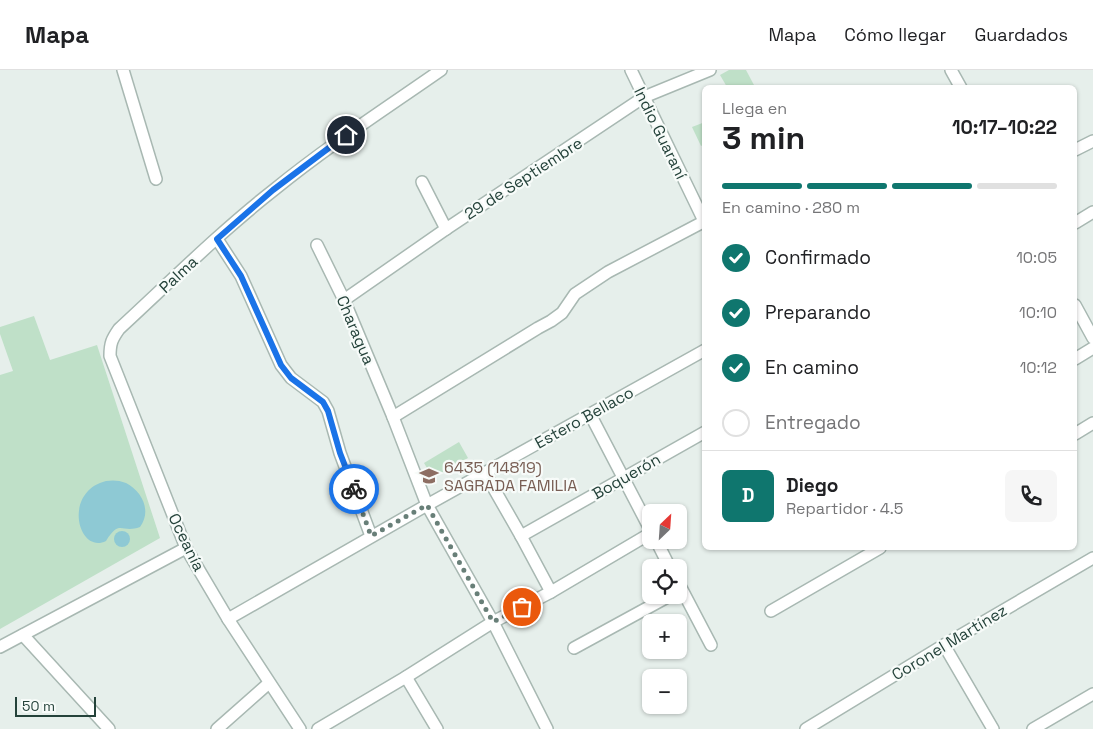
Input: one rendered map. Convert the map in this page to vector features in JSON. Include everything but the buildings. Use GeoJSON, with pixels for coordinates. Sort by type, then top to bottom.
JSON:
{"type":"FeatureCollection","features":[{"type":"Feature","properties":{"kind":"street"},"geometry":{"type":"LineString","coordinates":[[123,70],[156,179]]}},
{"type":"Feature","properties":{"kind":"street","name":"Palma"},"geometry":{"type":"LineString","coordinates":[[112,340],[119,328],[273,190],[330,146],[441,70]]}},
{"type":"Feature","properties":{"kind":"street","name":"Indio Guaraní"},"geometry":{"type":"LineString","coordinates":[[631,70],[702,216]]}},
{"type":"Feature","properties":{"kind":"street","name":"29 de Septiembre"},"geometry":{"type":"LineString","coordinates":[[344,300],[446,229],[644,97],[710,70]]}},
{"type":"Feature","properties":{"kind":"street"},"geometry":{"type":"LineString","coordinates":[[951,70],[959,85]]}},
{"type":"Feature","properties":{"kind":"street"},"geometry":{"type":"LineString","coordinates":[[1077,149],[1093,141]]}},
{"type":"Feature","properties":{"kind":"street"},"geometry":{"type":"LineString","coordinates":[[422,182],[446,229]]}},
{"type":"Feature","properties":{"kind":"street"},"geometry":{"type":"LineString","coordinates":[[1077,222],[1093,212]]}},
{"type":"Feature","properties":{"kind":"street"},"geometry":{"type":"LineString","coordinates":[[393,417],[562,313],[575,294],[608,272],[702,224]]}},
{"type":"Feature","properties":{"kind":"street"},"geometry":{"type":"LineString","coordinates":[[217,239],[241,276],[281,365],[291,378],[323,402],[371,536]]}},
{"type":"Feature","properties":{"kind":"street","name":"Charagua"},"geometry":{"type":"LineString","coordinates":[[317,245],[344,300],[393,417],[427,505],[493,622],[547,729]]}},
{"type":"Feature","properties":{"kind":"street"},"geometry":{"type":"LineString","coordinates":[[1077,306],[1088,317],[1093,338]]}},
{"type":"Feature","properties":{"kind":"street","name":"Oceanía"},"geometry":{"type":"LineString","coordinates":[[112,340],[110,356],[186,548],[228,619],[300,729]]}},
{"type":"Feature","properties":{"kind":"street"},"geometry":{"type":"LineString","coordinates":[[1077,358],[1093,348]]}},
{"type":"Feature","properties":{"kind":"street","name":"Estero Bellaco"},"geometry":{"type":"LineString","coordinates":[[228,619],[371,536],[702,352]]}},
{"type":"Feature","properties":{"kind":"street"},"geometry":{"type":"LineString","coordinates":[[590,414],[642,514]]}},
{"type":"Feature","properties":{"kind":"street"},"geometry":{"type":"LineString","coordinates":[[1077,433],[1093,423]]}},
{"type":"Feature","properties":{"kind":"street","name":"Boquerón"},"geometry":{"type":"LineString","coordinates":[[521,536],[702,434]]}},
{"type":"Feature","properties":{"kind":"street"},"geometry":{"type":"LineString","coordinates":[[485,472],[551,592]]}},
{"type":"Feature","properties":{"kind":"street"},"geometry":{"type":"LineString","coordinates":[[318,729],[493,622],[551,592],[642,537]]}},
{"type":"Feature","properties":{"kind":"street"},"geometry":{"type":"LineString","coordinates":[[0,647],[186,548]]}},
{"type":"Feature","properties":{"kind":"street"},"geometry":{"type":"LineString","coordinates":[[771,611],[877,550]]}},
{"type":"Feature","properties":{"kind":"street","name":"Coronel Martínez"},"geometry":{"type":"LineString","coordinates":[[806,729],[944,645],[1093,558]]}},
{"type":"Feature","properties":{"kind":"street"},"geometry":{"type":"LineString","coordinates":[[574,648],[653,604]]}},
{"type":"Feature","properties":{"kind":"street"},"geometry":{"type":"LineString","coordinates":[[687,604],[711,644]]}},
{"type":"Feature","properties":{"kind":"street"},"geometry":{"type":"LineString","coordinates":[[23,635],[109,729]]}},
{"type":"Feature","properties":{"kind":"street"},"geometry":{"type":"LineString","coordinates":[[944,645],[993,729]]}},
{"type":"Feature","properties":{"kind":"street"},"geometry":{"type":"LineString","coordinates":[[406,676],[436,729]]}},
{"type":"Feature","properties":{"kind":"street"},"geometry":{"type":"LineString","coordinates":[[217,729],[269,682]]}},
{"type":"Feature","properties":{"kind":"street"},"geometry":{"type":"LineString","coordinates":[[1033,729],[1093,694]]}},
{"type":"Feature","properties":{"kind":"green space"},"geometry":{"type":"Polygon","coordinates":[[[729,70],[746,70],[754,85],[726,85],[720,75],[729,70]]]}},
{"type":"Feature","properties":{"kind":"green space"},"geometry":{"type":"Polygon","coordinates":[[[702,123],[702,146],[701,146],[692,127],[702,123]]]}},
{"type":"Feature","properties":{"kind":"green space"},"geometry":{"type":"Polygon","coordinates":[[[34,316],[50,360],[97,345],[160,538],[0,629],[0,375],[13,371],[0,334],[0,327],[34,316]]]}},
{"type":"Feature","properties":{"kind":"green space"},"geometry":{"type":"Polygon","coordinates":[[[459,442],[468,458],[433,478],[424,463],[459,442]]]}},
{"type":"Feature","properties":{"kind":"water"},"geometry":{"type":"Polygon","coordinates":[[[106,481],[121,481],[137,491],[145,508],[144,521],[140,527],[134,529],[118,528],[106,541],[96,543],[88,539],[82,531],[79,509],[84,497],[92,487],[106,481]]]}},
{"type":"Feature","properties":{"kind":"water"},"geometry":{"type":"Polygon","coordinates":[[[122,531],[128,533],[130,539],[128,545],[122,547],[116,545],[114,539],[116,533],[122,531]]]}},
{"type":"Feature","properties":{"kind":"way so far"},"geometry":{"type":"LineString","coordinates":[[354,489],[371,536],[427,505],[493,622],[522,607]]}},
{"type":"Feature","properties":{"kind":"place","name":"6435 (14819) SAGRADA FAMILIA"},"geometry":{"type":"Point","coordinates":[429,476]}},
{"type":"Feature","properties":{"kind":"route"},"geometry":{"type":"LineString","coordinates":[[346,135],[273,190],[217,239],[241,276],[281,365],[291,378],[323,402],[328,411],[340,453],[354,489]]}}]}
